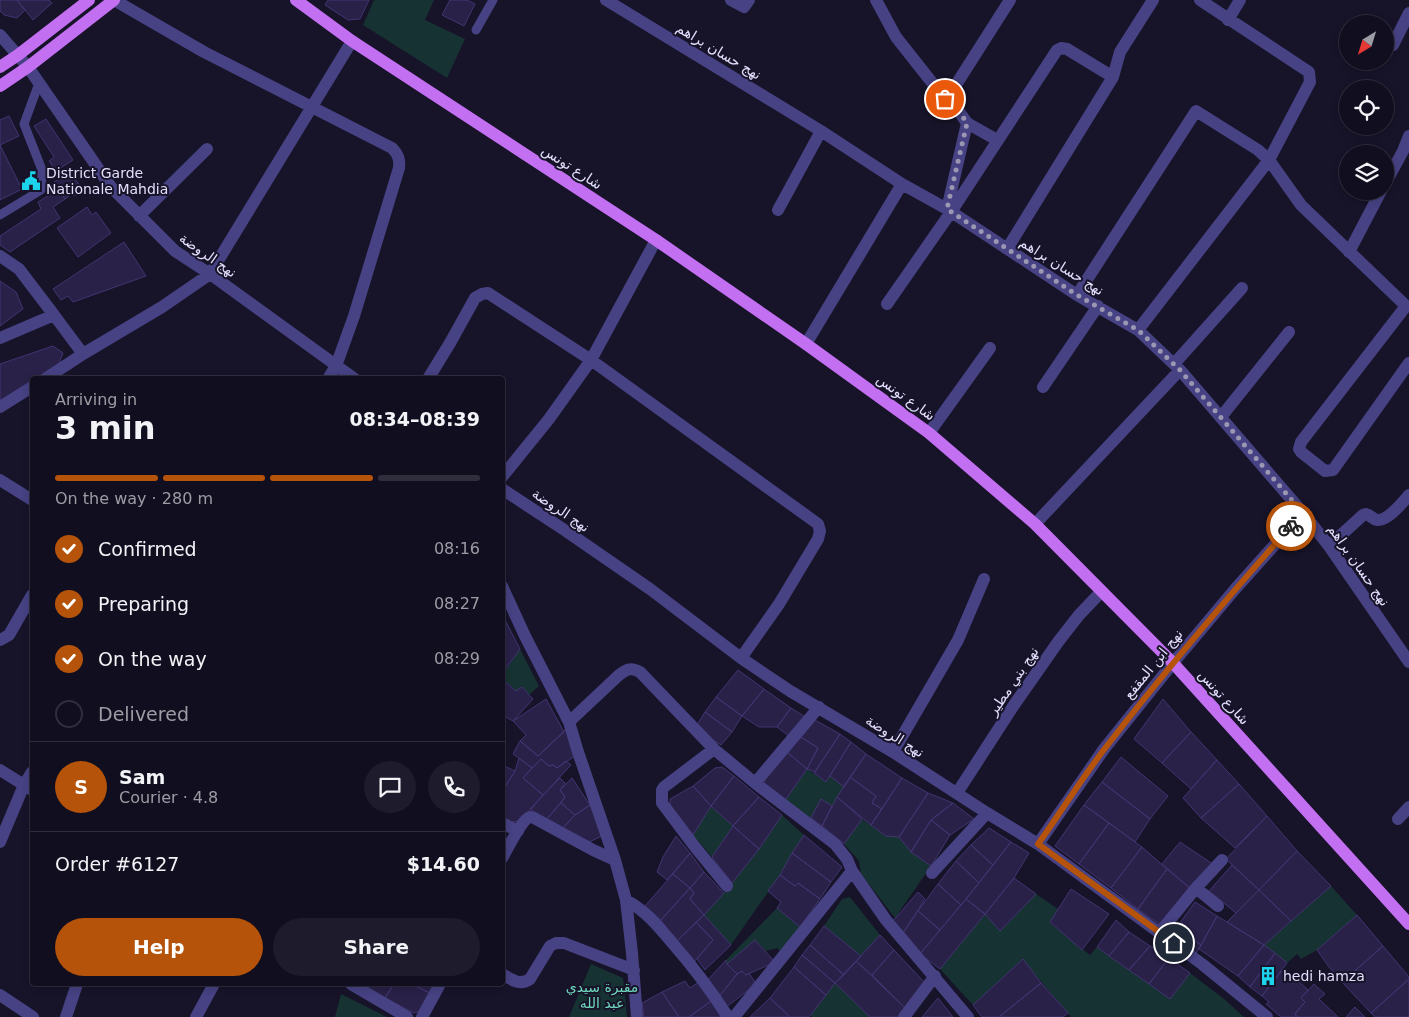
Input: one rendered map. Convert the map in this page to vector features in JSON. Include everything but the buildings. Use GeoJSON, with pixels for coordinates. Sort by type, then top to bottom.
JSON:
{"type":"FeatureCollection","features":[{"type":"Feature","properties":{"kind":"main road"},"geometry":{"type":"LineString","coordinates":[[0,67],[88,0]]}},
{"type":"Feature","properties":{"kind":"main road"},"geometry":{"type":"LineString","coordinates":[[0,86],[28,67],[114,0]]}},
{"type":"Feature","properties":{"kind":"main road","name":"شارع تونس"},"geometry":{"type":"LineString","coordinates":[[296,0],[352,41],[656,240],[930,433],[1035,524],[1172,663],[1409,924]]}},
{"type":"Feature","properties":{"kind":"street"},"geometry":{"type":"LineString","coordinates":[[114,0],[204,52],[392,148],[397,153],[400,161],[399,168],[354,316],[336,366],[330,376]]}},
{"type":"Feature","properties":{"kind":"street","name":"نهج حسان براهم"},"geometry":{"type":"LineString","coordinates":[[606,0],[821,131],[902,184],[949,211],[1077,295],[1138,330],[1177,367],[1303,513],[1329,546],[1409,662]]}},
{"type":"Feature","properties":{"kind":"street"},"geometry":{"type":"LineString","coordinates":[[731,0],[744,7],[749,0]]}},
{"type":"Feature","properties":{"kind":"street"},"geometry":{"type":"LineString","coordinates":[[876,0],[896,37],[945,99],[960,113],[967,123],[997,140]]}},
{"type":"Feature","properties":{"kind":"street"},"geometry":{"type":"LineString","coordinates":[[945,99],[1010,0]]}},
{"type":"Feature","properties":{"kind":"street"},"geometry":{"type":"LineString","coordinates":[[1007,249],[1114,77],[1120,52],[1153,0]]}},
{"type":"Feature","properties":{"kind":"street"},"geometry":{"type":"LineString","coordinates":[[1138,330],[1269,160],[1310,82],[1309,72],[1200,0]]}},
{"type":"Feature","properties":{"kind":"street"},"geometry":{"type":"LineString","coordinates":[[1228,20],[1240,0]]}},
{"type":"Feature","properties":{"kind":"street"},"geometry":{"type":"LineString","coordinates":[[1394,43],[1409,14]]}},
{"type":"Feature","properties":{"kind":"street","name":"نهج الروضة"},"geometry":{"type":"LineString","coordinates":[[0,35],[28,67],[111,187],[175,252],[210,274],[351,376]]}},
{"type":"Feature","properties":{"kind":"street"},"geometry":{"type":"LineString","coordinates":[[53,376],[83,354],[162,307],[210,274],[352,41]]}},
{"type":"Feature","properties":{"kind":"street"},"geometry":{"type":"LineString","coordinates":[[886,304],[1059,48],[1067,49],[1114,77]]}},
{"type":"Feature","properties":{"kind":"street"},"geometry":{"type":"LineString","coordinates":[[1077,295],[1196,111],[1258,150],[1269,160],[1301,205],[1408,307],[1301,442],[1299,449],[1301,452],[1325,471],[1333,470],[1409,363]]}},
{"type":"Feature","properties":{"kind":"street"},"geometry":{"type":"LineString","coordinates":[[949,211],[967,123]]}},
{"type":"Feature","properties":{"kind":"street"},"geometry":{"type":"LineString","coordinates":[[778,210],[821,131]]}},
{"type":"Feature","properties":{"kind":"street"},"geometry":{"type":"LineString","coordinates":[[1394,170],[1406,152],[1409,136]]}},
{"type":"Feature","properties":{"kind":"street"},"geometry":{"type":"LineString","coordinates":[[139,216],[207,149]]}},
{"type":"Feature","properties":{"kind":"street"},"geometry":{"type":"LineString","coordinates":[[806,344],[902,184]]}},
{"type":"Feature","properties":{"kind":"street"},"geometry":{"type":"LineString","coordinates":[[1349,252],[1376,200]]}},
{"type":"Feature","properties":{"kind":"street"},"geometry":{"type":"LineString","coordinates":[[505,473],[549,420],[591,360],[656,240]]}},
{"type":"Feature","properties":{"kind":"street"},"geometry":{"type":"LineString","coordinates":[[0,256],[19,269],[83,354]]}},
{"type":"Feature","properties":{"kind":"street"},"geometry":{"type":"LineString","coordinates":[[1035,524],[1177,367],[1242,288]]}},
{"type":"Feature","properties":{"kind":"street"},"geometry":{"type":"LineString","coordinates":[[430,376],[475,298],[488,293],[591,360],[818,524],[820,531],[818,539],[779,604],[742,658]]}},
{"type":"Feature","properties":{"kind":"street"},"geometry":{"type":"LineString","coordinates":[[1043,387],[1098,306]]}},
{"type":"Feature","properties":{"kind":"street"},"geometry":{"type":"LineString","coordinates":[[0,338],[54,315]]}},
{"type":"Feature","properties":{"kind":"street"},"geometry":{"type":"LineString","coordinates":[[1221,417],[1289,332]]}},
{"type":"Feature","properties":{"kind":"street"},"geometry":{"type":"LineString","coordinates":[[930,433],[990,348]]}},
{"type":"Feature","properties":{"kind":"street"},"geometry":{"type":"LineString","coordinates":[[0,407],[30,387]]}},
{"type":"Feature","properties":{"kind":"street"},"geometry":{"type":"LineString","coordinates":[[0,480],[30,499]]}},
{"type":"Feature","properties":{"kind":"street","name":"نهج الروضة"},"geometry":{"type":"LineString","coordinates":[[505,491],[650,589],[742,658],[790,690],[893,752],[1038,844],[1160,932],[1266,1017]]}},
{"type":"Feature","properties":{"kind":"street"},"geometry":{"type":"LineString","coordinates":[[1329,546],[1362,516],[1366,514],[1379,520],[1391,514],[1409,495]]}},
{"type":"Feature","properties":{"kind":"street","name":"نهج ابن المقفع"},"geometry":{"type":"LineString","coordinates":[[1038,844],[1104,749],[1172,663],[1303,513]]}},
{"type":"Feature","properties":{"kind":"street"},"geometry":{"type":"LineString","coordinates":[[893,752],[958,640],[984,580]]}},
{"type":"Feature","properties":{"kind":"street","name":"نهج بني مطير"},"geometry":{"type":"LineString","coordinates":[[956,793],[1058,642],[1079,615],[1101,592]]}},
{"type":"Feature","properties":{"kind":"street"},"geometry":{"type":"LineString","coordinates":[[505,593],[569,722],[615,860],[626,900],[634,970],[636,1017]]}},
{"type":"Feature","properties":{"kind":"street"},"geometry":{"type":"LineString","coordinates":[[0,640],[9,635],[30,598]]}},
{"type":"Feature","properties":{"kind":"street"},"geometry":{"type":"LineString","coordinates":[[569,722],[626,669],[640,672],[714,749],[835,844],[847,859],[852,871],[886,920],[968,1017]]}},
{"type":"Feature","properties":{"kind":"street"},"geometry":{"type":"LineString","coordinates":[[755,783],[819,707]]}},
{"type":"Feature","properties":{"kind":"street"},"geometry":{"type":"LineString","coordinates":[[714,749],[664,787],[662,790],[662,803],[727,886]]}},
{"type":"Feature","properties":{"kind":"street"},"geometry":{"type":"LineString","coordinates":[[0,770],[28,787],[0,842]]}},
{"type":"Feature","properties":{"kind":"street"},"geometry":{"type":"LineString","coordinates":[[1398,820],[1409,807]]}},
{"type":"Feature","properties":{"kind":"street"},"geometry":{"type":"LineString","coordinates":[[932,873],[987,813]]}},
{"type":"Feature","properties":{"kind":"street"},"geometry":{"type":"LineString","coordinates":[[505,853],[518,831],[530,817],[615,860]]}},
{"type":"Feature","properties":{"kind":"street"},"geometry":{"type":"LineString","coordinates":[[505,824],[518,831]]}},
{"type":"Feature","properties":{"kind":"street"},"geometry":{"type":"LineString","coordinates":[[1160,932],[1222,860]]}},
{"type":"Feature","properties":{"kind":"street"},"geometry":{"type":"LineString","coordinates":[[734,1017],[852,871]]}},
{"type":"Feature","properties":{"kind":"street"},"geometry":{"type":"LineString","coordinates":[[1196,888],[1218,906]]}},
{"type":"Feature","properties":{"kind":"street"},"geometry":{"type":"LineString","coordinates":[[626,900],[650,916],[698,974],[728,1017]]}},
{"type":"Feature","properties":{"kind":"street"},"geometry":{"type":"LineString","coordinates":[[505,976],[517,983],[530,979],[550,946],[556,943],[564,943],[634,970]]}},
{"type":"Feature","properties":{"kind":"street"},"geometry":{"type":"LineString","coordinates":[[904,1017],[935,976]]}},
{"type":"Feature","properties":{"kind":"street"},"geometry":{"type":"LineString","coordinates":[[66,1017],[76,986]]}},
{"type":"Feature","properties":{"kind":"street"},"geometry":{"type":"LineString","coordinates":[[196,1017],[213,986]]}},
{"type":"Feature","properties":{"kind":"street"},"geometry":{"type":"LineString","coordinates":[[354,986],[407,1017]]}},
{"type":"Feature","properties":{"kind":"street"},"geometry":{"type":"LineString","coordinates":[[422,1017],[439,986]]}},
{"type":"Feature","properties":{"kind":"street"},"geometry":{"type":"LineString","coordinates":[[0,995],[33,1017]]}},
{"type":"Feature","properties":{"kind":"lane"},"geometry":{"type":"LineString","coordinates":[[476,30],[493,0]]}},
{"type":"Feature","properties":{"kind":"lane"},"geometry":{"type":"LineString","coordinates":[[0,216],[41,190],[42,170],[24,124],[39,83]]}},
{"type":"Feature","properties":{"kind":"green space"},"geometry":{"type":"Polygon","coordinates":[[[374,0],[434,0],[425,20],[465,39],[447,78],[363,25],[374,0]]]}},
{"type":"Feature","properties":{"kind":"green space"},"geometry":{"type":"Polygon","coordinates":[[[520,649],[539,686],[529,695],[522,687],[516,691],[505,681],[505,671],[520,649]]]}},
{"type":"Feature","properties":{"kind":"green space"},"geometry":{"type":"Polygon","coordinates":[[[807,769],[826,782],[830,776],[844,787],[832,806],[821,799],[811,818],[784,802],[807,769]]]}},
{"type":"Feature","properties":{"kind":"green space"},"geometry":{"type":"Polygon","coordinates":[[[711,806],[733,826],[712,857],[693,835],[711,806]]]}},
{"type":"Feature","properties":{"kind":"green space"},"geometry":{"type":"Polygon","coordinates":[[[782,815],[804,835],[780,875],[731,945],[704,915],[745,867],[782,815]]]}},
{"type":"Feature","properties":{"kind":"green space"},"geometry":{"type":"Polygon","coordinates":[[[862,819],[886,836],[899,837],[911,852],[931,866],[895,918],[861,874],[859,861],[844,844],[862,819]]]}},
{"type":"Feature","properties":{"kind":"green space"},"geometry":{"type":"Polygon","coordinates":[[[1331,886],[1357,915],[1317,950],[1301,959],[1297,954],[1287,963],[1264,945],[1331,886]]]}},
{"type":"Feature","properties":{"kind":"green space"},"geometry":{"type":"Polygon","coordinates":[[[1036,894],[1058,909],[1050,923],[1090,955],[1097,947],[1170,999],[1190,973],[1244,1017],[1071,1017],[1023,960],[973,1005],[940,969],[985,914],[1000,931],[1036,894]]]}},
{"type":"Feature","properties":{"kind":"green space"},"geometry":{"type":"Polygon","coordinates":[[[850,897],[880,935],[861,956],[824,926],[842,899],[850,897]]]}},
{"type":"Feature","properties":{"kind":"green space"},"geometry":{"type":"Polygon","coordinates":[[[777,908],[800,927],[782,953],[777,948],[766,951],[755,940],[727,964],[726,960],[777,908]]]}},
{"type":"Feature","properties":{"kind":"green space","name":"مقبرة سيدي عبد الله"},"geometry":{"type":"Polygon","coordinates":[[[591,964],[623,978],[627,1017],[569,1017],[591,964]]]}},
{"type":"Feature","properties":{"kind":"green space"},"geometry":{"type":"Polygon","coordinates":[[[835,983],[870,1017],[812,1017],[810,1015],[835,983]]]}},
{"type":"Feature","properties":{"kind":"green space"},"geometry":{"type":"Polygon","coordinates":[[[341,994],[387,1017],[335,1017],[341,994]]]}},
{"type":"Feature","properties":{"kind":"way so far"},"geometry":{"type":"LineString","coordinates":[[945,99],[960,113],[967,123],[947,209],[1077,295],[1138,330],[1180,370],[1303,513],[1291,526]]}},
{"type":"Feature","properties":{"kind":"place","name":"District Garde Nationale Mahdia"},"geometry":{"type":"Point","coordinates":[31,181]}},
{"type":"Feature","properties":{"kind":"place","name":"hedi hamza"},"geometry":{"type":"Point","coordinates":[1268,976]}},
{"type":"Feature","properties":{"kind":"route"},"geometry":{"type":"LineString","coordinates":[[1174,943],[1038,844],[1104,749],[1172,663],[1291,526]]}}]}
